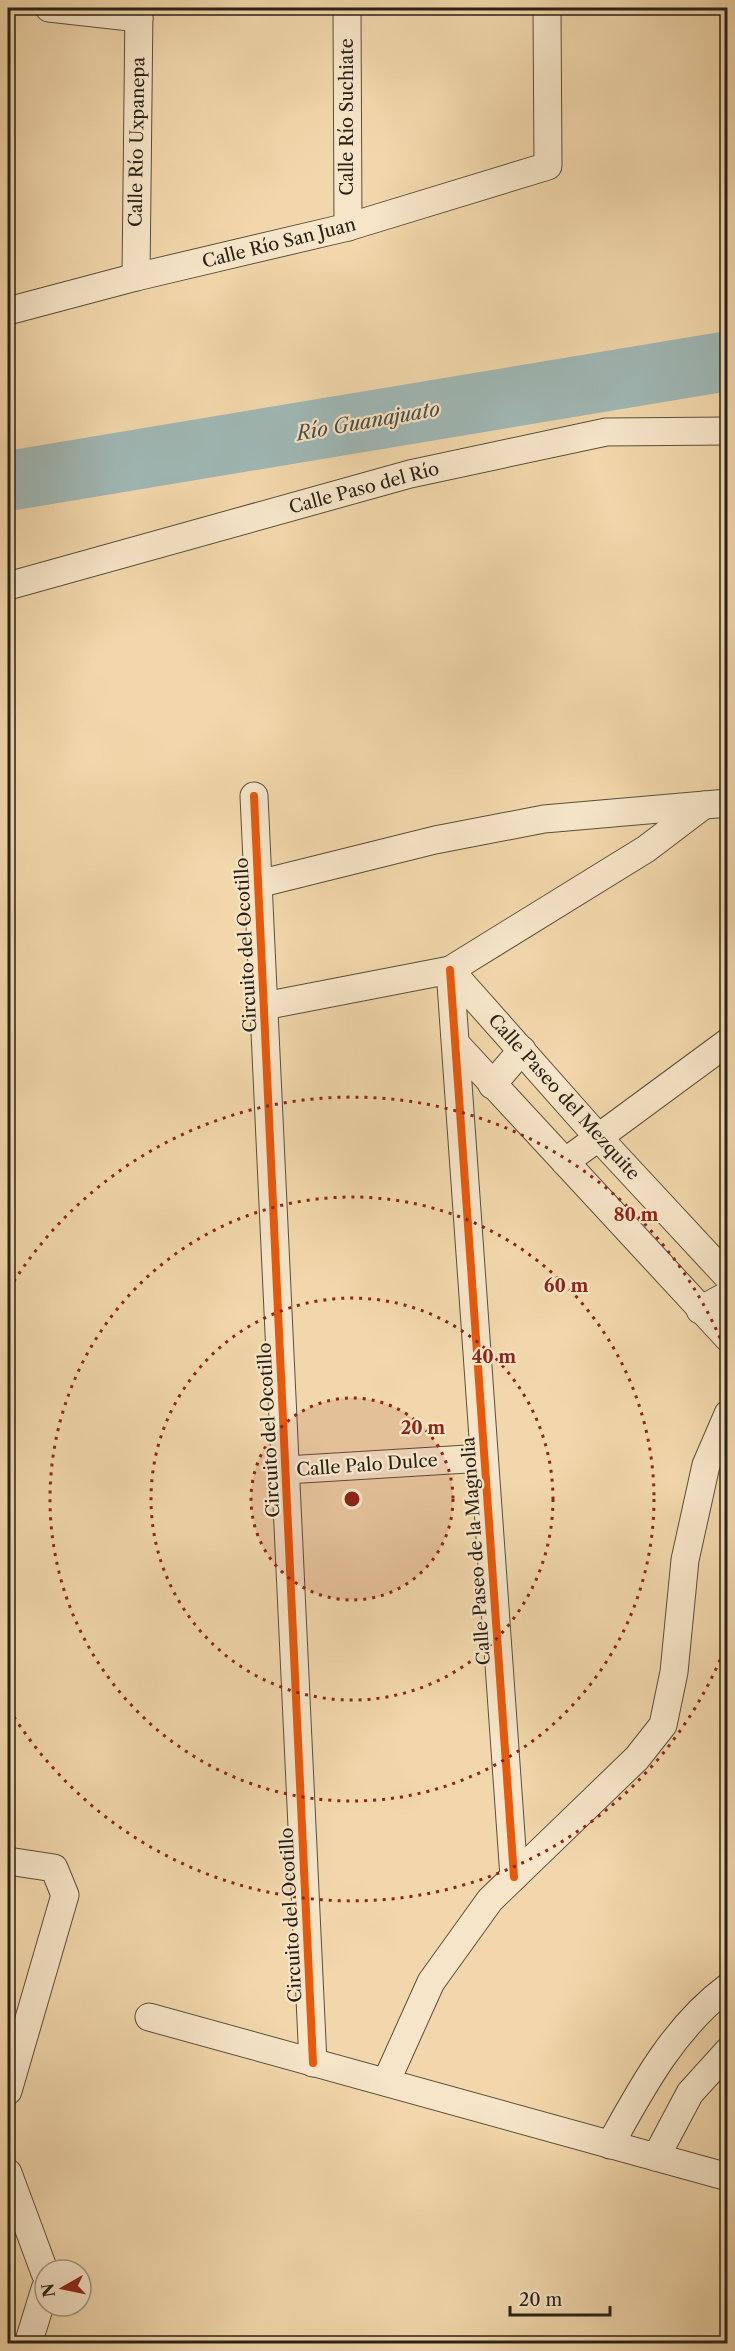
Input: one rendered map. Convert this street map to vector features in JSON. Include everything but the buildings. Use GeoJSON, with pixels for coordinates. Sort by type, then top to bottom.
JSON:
{"type":"FeatureCollection","features":[{"type":"Feature","properties":{"kind":"street"},"geometry":{"type":"LineString","coordinates":[[49,8],[139,13]]}},
{"type":"Feature","properties":{"kind":"street","name":"Calle Río Suchiate"},"geometry":{"type":"LineString","coordinates":[[347,8],[348,227]]}},
{"type":"Feature","properties":{"kind":"street","name":"Calle Río San Juan"},"geometry":{"type":"LineString","coordinates":[[8,311],[136,277],[348,227],[548,166],[547,8]]}},
{"type":"Feature","properties":{"kind":"street","name":"Calle Río Uxpanepa"},"geometry":{"type":"LineString","coordinates":[[136,277],[139,13]]}},
{"type":"Feature","properties":{"kind":"street","name":"Calle Paso del Río"},"geometry":{"type":"LineString","coordinates":[[8,586],[410,474],[606,432],[728,430]]}},
{"type":"Feature","properties":{"kind":"street","name":"Circuito del Ocotillo"},"geometry":{"type":"LineString","coordinates":[[254,796],[313,2063]]}},
{"type":"Feature","properties":{"kind":"street"},"geometry":{"type":"LineString","coordinates":[[258,884],[446,838],[544,819],[716,804]]}},
{"type":"Feature","properties":{"kind":"street"},"geometry":{"type":"LineString","coordinates":[[264,1006],[450,970],[716,804]]}},
{"type":"Feature","properties":{"kind":"street"},"geometry":{"type":"LineString","coordinates":[[633,812],[646,849]]}},
{"type":"Feature","properties":{"kind":"street","name":"Calle Paseo de la Magnolia"},"geometry":{"type":"LineString","coordinates":[[450,970],[514,1877]]}},
{"type":"Feature","properties":{"kind":"street","name":"Calle Paseo del Mezquite"},"geometry":{"type":"LineString","coordinates":[[450,970],[598,1137],[728,1277]]}},
{"type":"Feature","properties":{"kind":"street"},"geometry":{"type":"LineString","coordinates":[[565,1162],[728,1042]]}},
{"type":"Feature","properties":{"kind":"street"},"geometry":{"type":"LineString","coordinates":[[456,1044],[728,1338]]}},
{"type":"Feature","properties":{"kind":"street"},"geometry":{"type":"LineString","coordinates":[[492,1085],[522,1050]]}},
{"type":"Feature","properties":{"kind":"street"},"geometry":{"type":"LineString","coordinates":[[700,1310],[728,1295]]}},
{"type":"Feature","properties":{"kind":"street"},"geometry":{"type":"LineString","coordinates":[[386,2082],[430,1982],[490,1900],[637,1758],[663,1725],[674,1672],[685,1560],[706,1465],[728,1414]]}},
{"type":"Feature","properties":{"kind":"street","name":"Calle Palo Dulce"},"geometry":{"type":"LineString","coordinates":[[286,1470],[484,1458]]}},
{"type":"Feature","properties":{"kind":"street"},"geometry":{"type":"LineString","coordinates":[[8,1861],[54,1868],[65,1895],[8,2091]]}},
{"type":"Feature","properties":{"kind":"street"},"geometry":{"type":"LineString","coordinates":[[610,2145],[655,2066],[706,2002],[728,1987]]}},
{"type":"Feature","properties":{"kind":"street"},"geometry":{"type":"LineString","coordinates":[[149,2017],[728,2177]]}},
{"type":"Feature","properties":{"kind":"street"},"geometry":{"type":"LineString","coordinates":[[656,2157],[690,2093],[728,2051]]}},
{"type":"Feature","properties":{"kind":"street"},"geometry":{"type":"LineString","coordinates":[[8,2173],[39,2258]]}},
{"type":"Feature","properties":{"kind":"street"},"geometry":{"type":"LineString","coordinates":[[28,2343],[36,2318]]}},
{"type":"Feature","properties":{"kind":"waterway","name":"Río Guanajuato"},"geometry":{"type":"LineString","coordinates":[[8,481],[728,361]]}},
{"type":"Feature","properties":{"kind":"cycle path"},"geometry":{"type":"LineString","coordinates":[[254,796],[313,2063]]}},
{"type":"Feature","properties":{"kind":"cycle path"},"geometry":{"type":"LineString","coordinates":[[450,970],[514,1877]]}}]}
